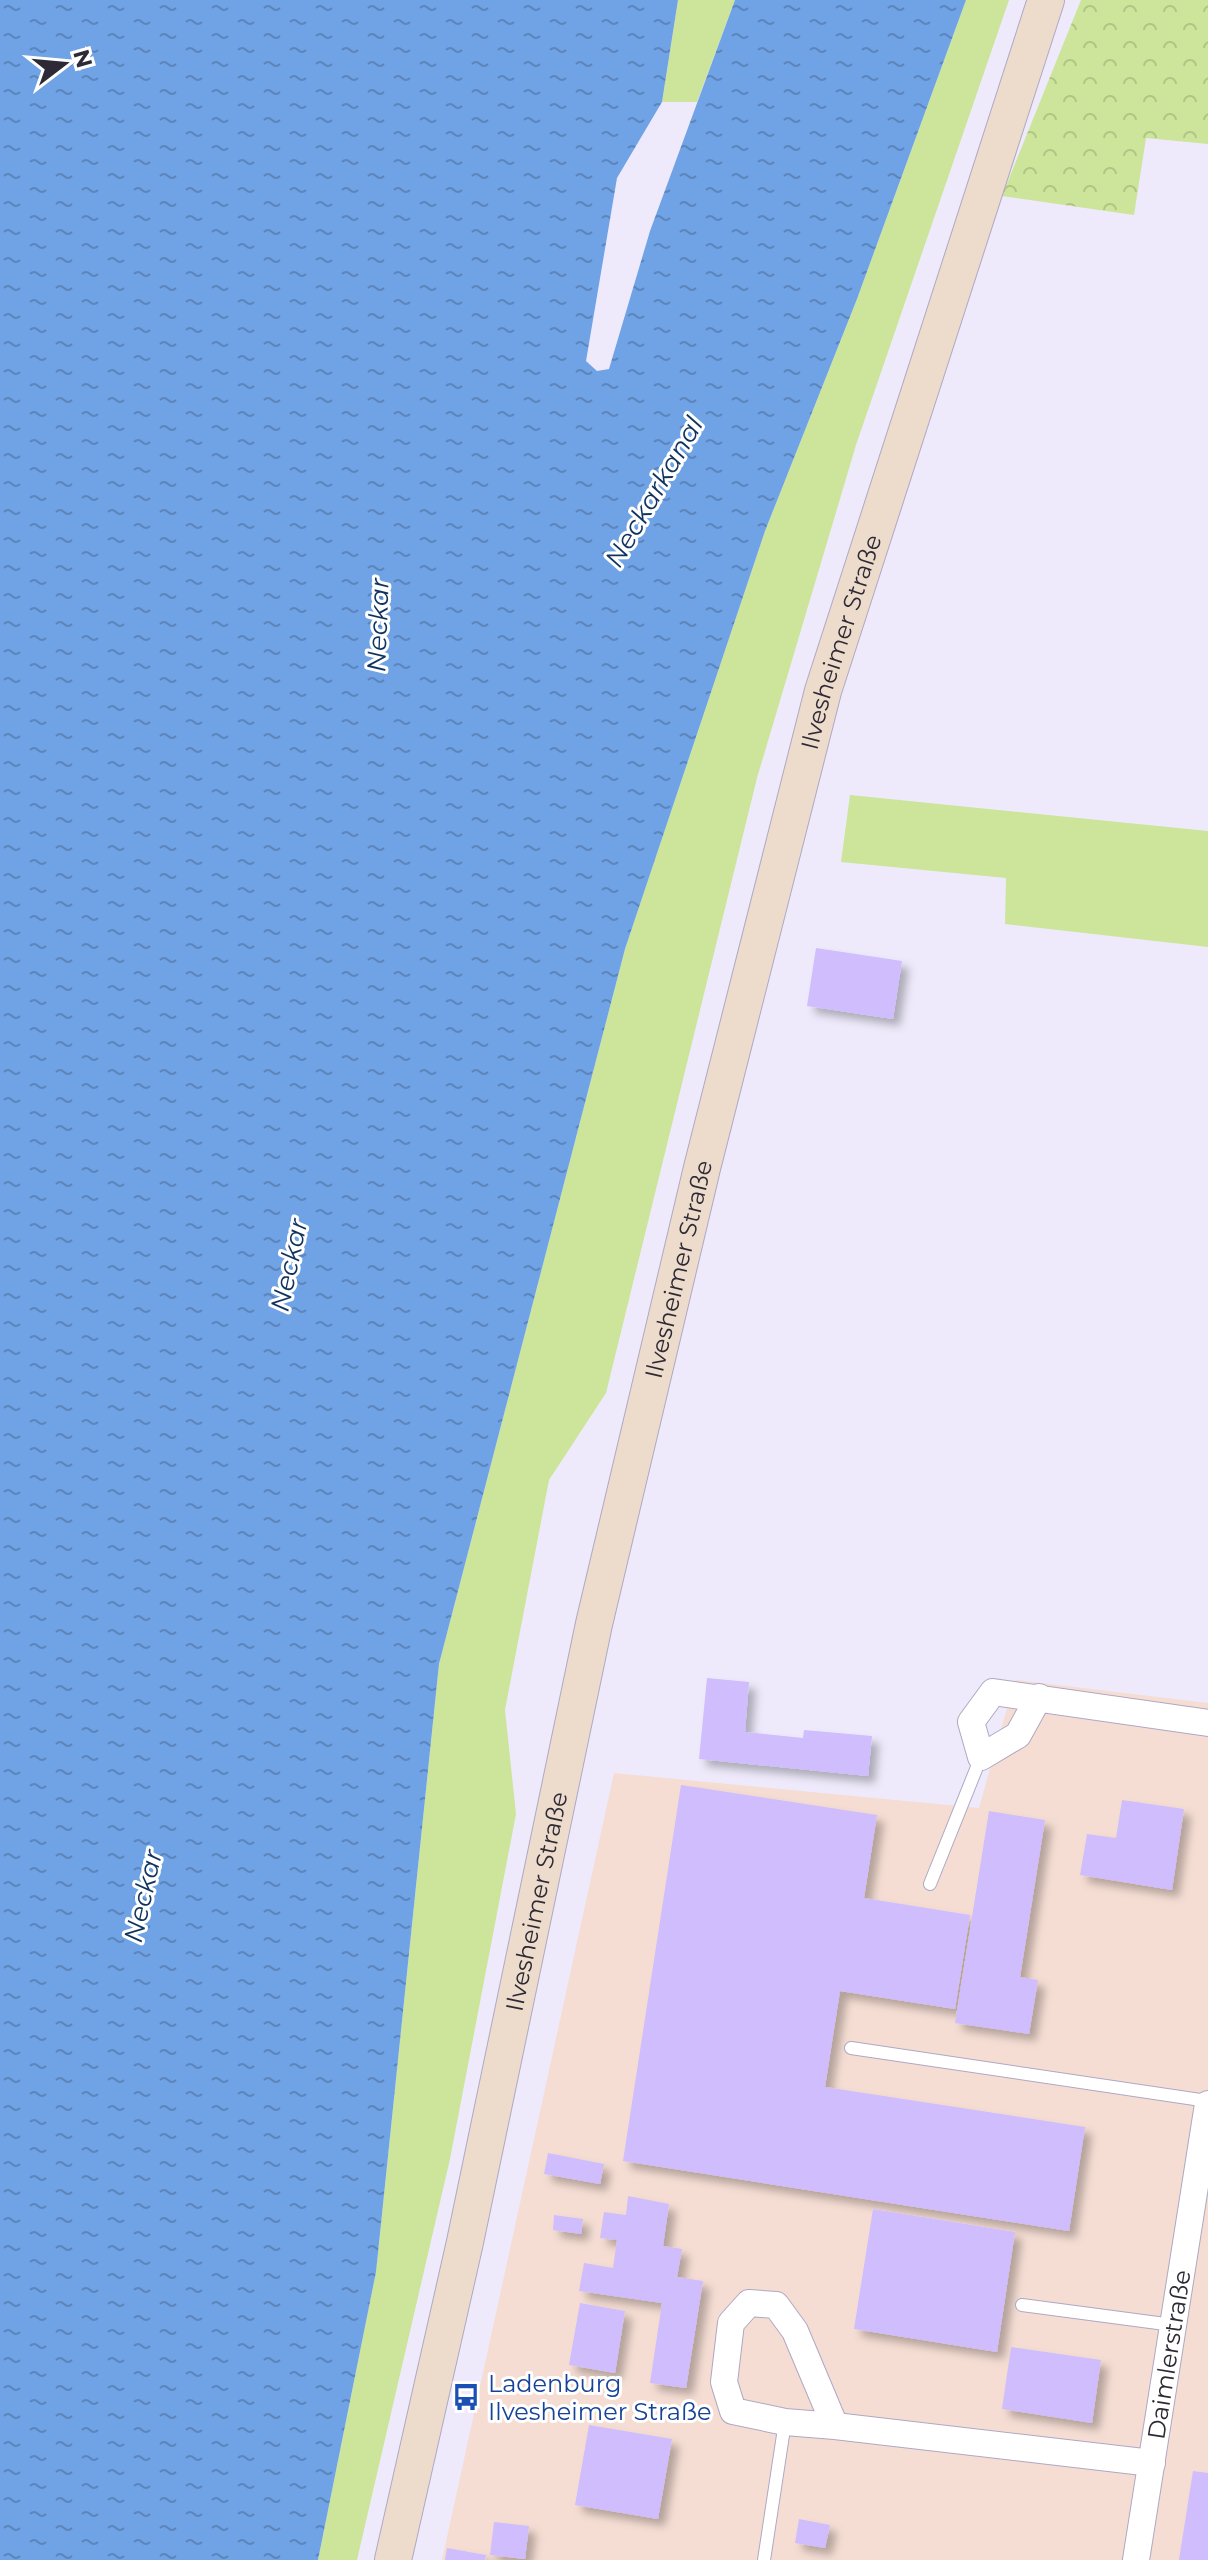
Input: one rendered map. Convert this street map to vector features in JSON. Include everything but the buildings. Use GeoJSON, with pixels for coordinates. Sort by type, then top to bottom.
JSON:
{"type":"FeatureCollection","features":[{"type":"Feature","properties":{"kind":"main road","name":"Ilvesheimer Straße"},"geometry":{"type":"LineString","coordinates":[[393,2560],[465,2242],[594,1624],[702,1168],[823,691],[1046,0]]}},
{"type":"Feature","properties":{"kind":"street"},"geometry":{"type":"LineString","coordinates":[[1039,1697],[1018,1735],[981,1757],[971,1722],[993,1692],[1039,1697],[1208,1723]]}},
{"type":"Feature","properties":{"kind":"street","name":"Daimlerstraße"},"geometry":{"type":"LineString","coordinates":[[1136,2560],[1208,2102]]}},
{"type":"Feature","properties":{"kind":"street","name":"Daimlerstraße"},"geometry":{"type":"LineString","coordinates":[[835,2426],[795,2331],[776,2305],[749,2303],[731,2323],[724,2382],[733,2411],[785,2422],[1152,2463]]}},
{"type":"Feature","properties":{"kind":"lane"},"geometry":{"type":"LineString","coordinates":[[930,1884],[981,1757]]}},
{"type":"Feature","properties":{"kind":"lane"},"geometry":{"type":"LineString","coordinates":[[851,2048],[1208,2102]]}},
{"type":"Feature","properties":{"kind":"lane"},"geometry":{"type":"LineString","coordinates":[[1022,2305],[1173,2325]]}},
{"type":"Feature","properties":{"kind":"lane"},"geometry":{"type":"LineString","coordinates":[[764,2560],[785,2422]]}},
{"type":"Feature","properties":{"kind":"shaded area"},"geometry":{"type":"Polygon","coordinates":[[[1015,1680],[1208,1703],[1208,2560],[442,2560],[614,1773],[979,1808],[1015,1680]]]}},
{"type":"Feature","properties":{"kind":"green space"},"geometry":{"type":"Polygon","coordinates":[[[678,0],[735,0],[697,102],[662,102],[678,0]]]}},
{"type":"Feature","properties":{"kind":"green space"},"geometry":{"type":"Polygon","coordinates":[[[966,0],[1009,0],[856,445],[757,778],[606,1393],[549,1480],[505,1710],[516,1814],[450,2159],[357,2560],[318,2560],[376,2272],[439,1664],[625,949],[765,531],[857,299],[966,0]]]}},
{"type":"Feature","properties":{"kind":"green space"},"geometry":{"type":"Polygon","coordinates":[[[1081,0],[1208,0],[1208,144],[1146,138],[1134,215],[1002,196],[1081,0]]]}},
{"type":"Feature","properties":{"kind":"green space"},"geometry":{"type":"Polygon","coordinates":[[[850,795],[1208,831],[1208,947],[1005,924],[1006,878],[841,862],[850,795]]]}},
{"type":"Feature","properties":{"kind":"water"},"geometry":{"type":"Polygon","coordinates":[[[0,0],[678,0],[662,102],[617,178],[586,361],[597,371],[609,369],[650,231],[735,0],[966,0],[857,299],[765,531],[625,949],[439,1664],[376,2272],[318,2560],[0,2560],[0,0]]]}},
{"type":"Feature","properties":{"kind":"place","name":"Ladenburg Ilvesheimer Straße"},"geometry":{"type":"Point","coordinates":[466,2397]}},
{"type":"Feature","properties":{"kind":"water label","name":"Neckarkanal"},"geometry":{"type":"Point","coordinates":[654,492]}},
{"type":"Feature","properties":{"kind":"water label","name":"Neckar"},"geometry":{"type":"Point","coordinates":[378,625]}},
{"type":"Feature","properties":{"kind":"water label","name":"Neckar"},"geometry":{"type":"Point","coordinates":[289,1265]}},
{"type":"Feature","properties":{"kind":"water label","name":"Neckar"},"geometry":{"type":"Point","coordinates":[143,1896]}}]}
